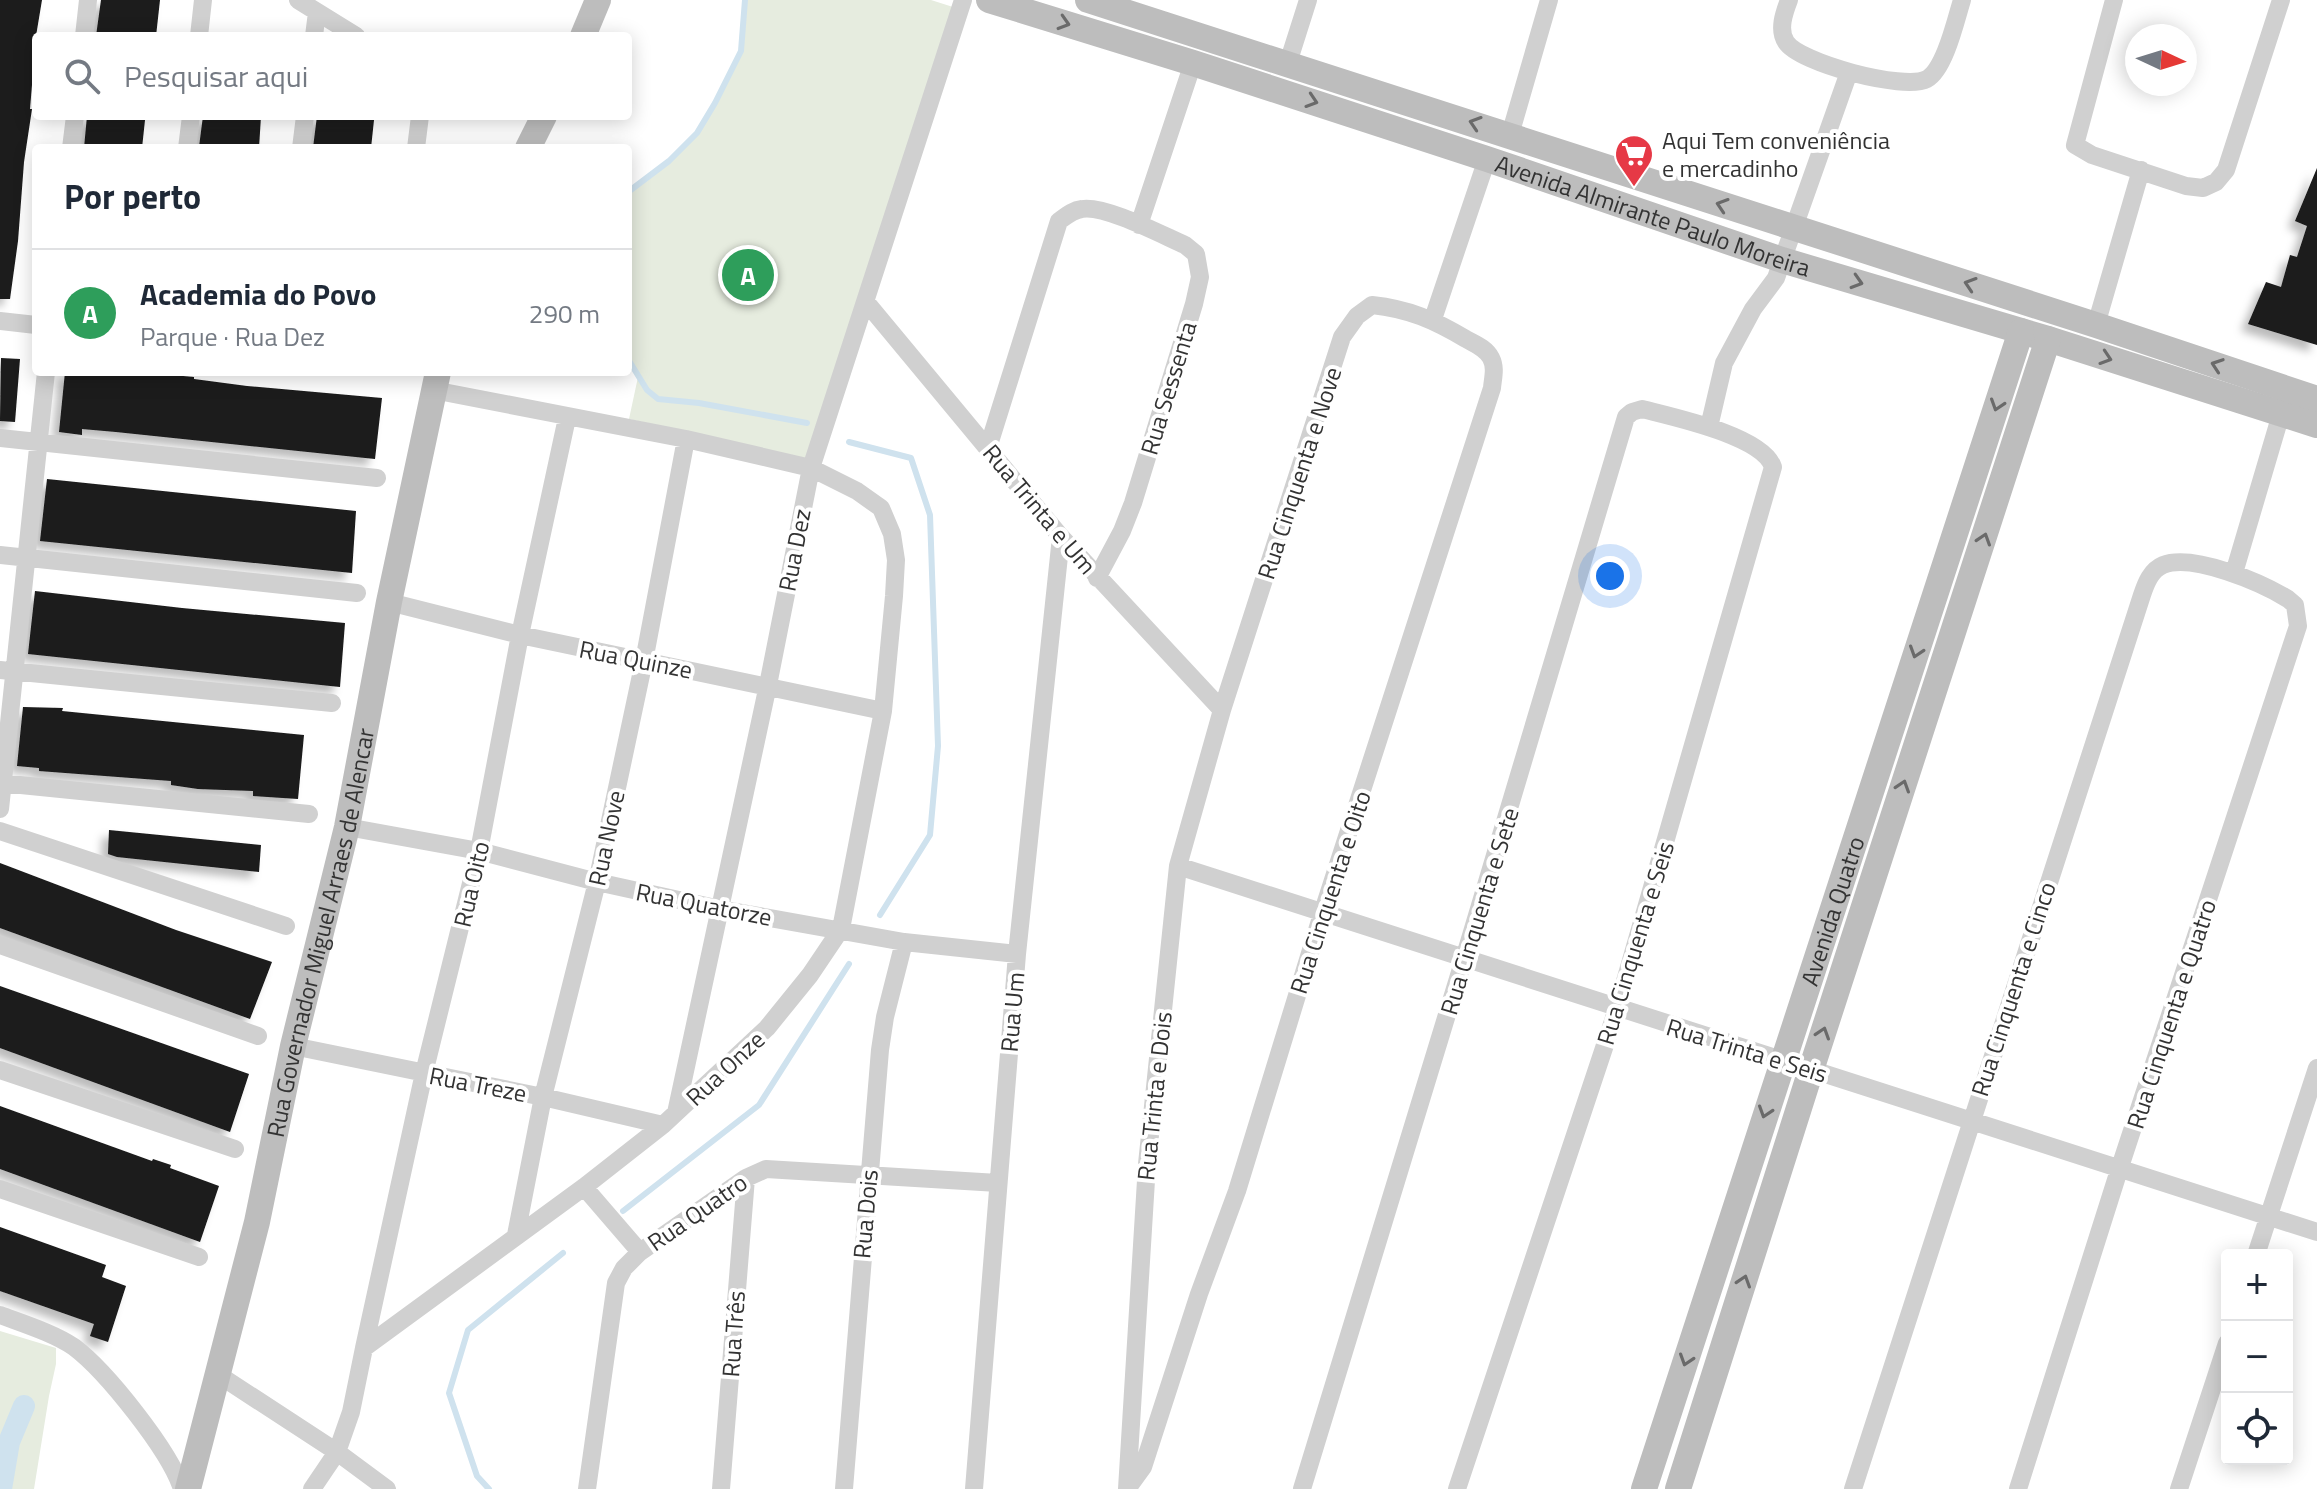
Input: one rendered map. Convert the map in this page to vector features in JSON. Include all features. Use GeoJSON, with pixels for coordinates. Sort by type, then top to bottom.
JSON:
{"type":"FeatureCollection","features":[{"type":"Feature","properties":{"kind":"street"},"geometry":{"type":"LineString","coordinates":[[84,32],[88,0]]}},
{"type":"Feature","properties":{"kind":"street"},"geometry":{"type":"LineString","coordinates":[[199,32],[203,0]]}},
{"type":"Feature","properties":{"kind":"street"},"geometry":{"type":"LineString","coordinates":[[298,0],[350,32]]}},
{"type":"Feature","properties":{"kind":"street"},"geometry":{"type":"LineString","coordinates":[[585,32],[598,0]]}},
{"type":"Feature","properties":{"kind":"street","name":"Rua Dez"},"geometry":{"type":"LineString","coordinates":[[670,1119],[720,909],[811,468],[963,0]]}},
{"type":"Feature","properties":{"kind":"street","name":"Avenida Almirante Paulo Moreira"},"geometry":{"type":"LineString","coordinates":[[989,0],[1487,159],[1782,260],[2048,339],[2317,425]]}},
{"type":"Feature","properties":{"kind":"street","name":"Avenida Almirante Paulo Moreira"},"geometry":{"type":"LineString","coordinates":[[1088,0],[2317,399]]}},
{"type":"Feature","properties":{"kind":"street"},"geometry":{"type":"LineString","coordinates":[[1288,63],[1308,0]]}},
{"type":"Feature","properties":{"kind":"street"},"geometry":{"type":"LineString","coordinates":[[1510,135],[1549,0]]}},
{"type":"Feature","properties":{"kind":"street"},"geometry":{"type":"LineString","coordinates":[[1789,0],[1782,23],[1783,39],[1792,49],[1849,72],[1908,83],[1928,79],[1939,65],[1962,0]]}},
{"type":"Feature","properties":{"kind":"street"},"geometry":{"type":"LineString","coordinates":[[2114,0],[2075,145],[2092,155],[2186,186],[2203,188],[2216,182],[2226,170],[2281,0]]}},
{"type":"Feature","properties":{"kind":"street"},"geometry":{"type":"LineString","coordinates":[[314,32],[317,12]]}},
{"type":"Feature","properties":{"kind":"street"},"geometry":{"type":"LineString","coordinates":[[988,448],[1059,221],[1082,209],[1099,210],[1139,225],[1193,63]]}},
{"type":"Feature","properties":{"kind":"street"},"geometry":{"type":"LineString","coordinates":[[1709,427],[1724,363],[1753,309],[1771,287],[1849,72]]}},
{"type":"Feature","properties":{"kind":"street"},"geometry":{"type":"LineString","coordinates":[[72,144],[74,120]]}},
{"type":"Feature","properties":{"kind":"street"},"geometry":{"type":"LineString","coordinates":[[188,144],[190,120]]}},
{"type":"Feature","properties":{"kind":"street"},"geometry":{"type":"LineString","coordinates":[[302,144],[304,120]]}},
{"type":"Feature","properties":{"kind":"street"},"geometry":{"type":"LineString","coordinates":[[416,144],[420,120]]}},
{"type":"Feature","properties":{"kind":"street"},"geometry":{"type":"LineString","coordinates":[[530,144],[542,120]]}},
{"type":"Feature","properties":{"kind":"street"},"geometry":{"type":"LineString","coordinates":[[1433,319],[1487,159]]}},
{"type":"Feature","properties":{"kind":"street"},"geometry":{"type":"LineString","coordinates":[[2096,325],[2141,170]]}},
{"type":"Feature","properties":{"kind":"street","name":"Rua Sessenta"},"geometry":{"type":"LineString","coordinates":[[1097,578],[1133,503],[1200,277],[1196,254],[1185,245],[1139,225]]}},
{"type":"Feature","properties":{"kind":"street","name":"Rua Trinta e Um"},"geometry":{"type":"LineString","coordinates":[[866,302],[1061,537],[1222,710]]}},
{"type":"Feature","properties":{"kind":"street","name":"Rua Cinquenta e Nove"},"geometry":{"type":"LineString","coordinates":[[1222,710],[1342,337],[1357,316],[1372,305],[1396,308],[1433,319]]}},
{"type":"Feature","properties":{"kind":"street","name":"Rua Cinquenta e Oito"},"geometry":{"type":"LineString","coordinates":[[1127,1489],[1143,1467],[1199,1294],[1237,1191],[1322,914],[1492,388],[1495,367],[1489,354],[1433,319]]}},
{"type":"Feature","properties":{"kind":"street"},"geometry":{"type":"LineString","coordinates":[[0,321],[32,325]]}},
{"type":"Feature","properties":{"kind":"street","name":"Avenida Quatro"},"geometry":{"type":"LineString","coordinates":[[1644,1489],[2021,331]]}},
{"type":"Feature","properties":{"kind":"street","name":"Avenida Quatro"},"geometry":{"type":"LineString","coordinates":[[1678,1489],[2048,339]]}},
{"type":"Feature","properties":{"kind":"street"},"geometry":{"type":"LineString","coordinates":[[0,809],[7,671],[27,558],[46,376]]}},
{"type":"Feature","properties":{"kind":"street"},"geometry":{"type":"LineString","coordinates":[[436,381],[567,418],[686,439],[811,468]]}},
{"type":"Feature","properties":{"kind":"street","name":"Rua Governador Miguel Arraes de Alencar"},"geometry":{"type":"LineString","coordinates":[[185,1489],[219,1375],[257,1222],[293,1046],[347,827],[389,602],[436,381]]}},
{"type":"Feature","properties":{"kind":"street","name":"Rua Cinquenta e Sete"},"geometry":{"type":"LineString","coordinates":[[1302,1489],[1626,417],[1642,409],[1709,427]]}},
{"type":"Feature","properties":{"kind":"street"},"geometry":{"type":"LineString","coordinates":[[2234,573],[2281,414]]}},
{"type":"Feature","properties":{"kind":"street","name":"Rua Oito"},"geometry":{"type":"LineString","coordinates":[[364,1348],[424,1073],[479,851],[520,635],[567,418]]}},
{"type":"Feature","properties":{"kind":"street","name":"Rua Cinquenta e Seis"},"geometry":{"type":"LineString","coordinates":[[1457,1489],[1617,1009],[1773,467],[1770,457],[1762,450],[1709,427]]}},
{"type":"Feature","properties":{"kind":"street"},"geometry":{"type":"LineString","coordinates":[[0,438],[377,478]]}},
{"type":"Feature","properties":{"kind":"street","name":"Rua Nove"},"geometry":{"type":"LineString","coordinates":[[516,1235],[543,1097],[597,882],[644,661],[686,439]]}},
{"type":"Feature","properties":{"kind":"street","name":"Rua Onze"},"geometry":{"type":"LineString","coordinates":[[364,1348],[584,1187],[670,1119],[767,1028],[810,975],[841,929],[883,711],[896,560],[892,534],[881,508],[857,491],[811,468]]}},
{"type":"Feature","properties":{"kind":"street","name":"Rua Um"},"geometry":{"type":"LineString","coordinates":[[974,1489],[1017,954],[1061,537]]}},
{"type":"Feature","properties":{"kind":"street"},"geometry":{"type":"LineString","coordinates":[[0,555],[357,593]]}},
{"type":"Feature","properties":{"kind":"street","name":"Rua Cinquenta e Cinco"},"geometry":{"type":"LineString","coordinates":[[1853,1489],[2149,577],[2161,565],[2173,563],[2234,573]]}},
{"type":"Feature","properties":{"kind":"street","name":"Rua Cinquenta e Quatro"},"geometry":{"type":"LineString","coordinates":[[2018,1489],[2298,626],[2295,605],[2288,599],[2234,573]]}},
{"type":"Feature","properties":{"kind":"street","name":"Rua Quinze"},"geometry":{"type":"LineString","coordinates":[[389,602],[520,635],[883,711]]}},
{"type":"Feature","properties":{"kind":"street"},"geometry":{"type":"LineString","coordinates":[[7,671],[332,703]]}},
{"type":"Feature","properties":{"kind":"street","name":"Rua Trinta e Dois"},"geometry":{"type":"LineString","coordinates":[[1127,1489],[1147,1164],[1178,866],[1222,710]]}},
{"type":"Feature","properties":{"kind":"street"},"geometry":{"type":"LineString","coordinates":[[1,783],[309,814]]}},
{"type":"Feature","properties":{"kind":"street","name":"Rua Quatorze"},"geometry":{"type":"LineString","coordinates":[[347,827],[479,851],[597,882],[720,909],[904,942],[1017,954]]}},
{"type":"Feature","properties":{"kind":"street"},"geometry":{"type":"LineString","coordinates":[[0,831],[286,926]]}},
{"type":"Feature","properties":{"kind":"street","name":"Rua Trinta e Seis"},"geometry":{"type":"LineString","coordinates":[[1178,866],[2317,1232]]}},
{"type":"Feature","properties":{"kind":"street","name":"Rua Dois"},"geometry":{"type":"LineString","coordinates":[[844,1489],[880,1050],[904,942]]}},
{"type":"Feature","properties":{"kind":"street"},"geometry":{"type":"LineString","coordinates":[[0,945],[258,1036]]}},
{"type":"Feature","properties":{"kind":"street","name":"Rua Treze"},"geometry":{"type":"LineString","coordinates":[[293,1046],[543,1097],[670,1119]]}},
{"type":"Feature","properties":{"kind":"street"},"geometry":{"type":"LineString","coordinates":[[2258,1249],[2317,1068]]}},
{"type":"Feature","properties":{"kind":"street"},"geometry":{"type":"LineString","coordinates":[[0,1070],[235,1149]]}},
{"type":"Feature","properties":{"kind":"street","name":"Rua Quatro"},"geometry":{"type":"LineString","coordinates":[[587,1489],[610,1315],[616,1283],[624,1268],[640,1252],[755,1172],[777,1168],[868,1173]]}},
{"type":"Feature","properties":{"kind":"street"},"geometry":{"type":"LineString","coordinates":[[868,1173],[998,1183]]}},
{"type":"Feature","properties":{"kind":"street","name":"Rua Três"},"geometry":{"type":"LineString","coordinates":[[721,1489],[746,1178]]}},
{"type":"Feature","properties":{"kind":"street"},"geometry":{"type":"LineString","coordinates":[[584,1187],[640,1252]]}},
{"type":"Feature","properties":{"kind":"street"},"geometry":{"type":"LineString","coordinates":[[0,1189],[199,1257]]}},
{"type":"Feature","properties":{"kind":"street"},"geometry":{"type":"LineString","coordinates":[[0,1315],[73,1346],[131,1409],[185,1489]]}},
{"type":"Feature","properties":{"kind":"street"},"geometry":{"type":"LineString","coordinates":[[312,1489],[337,1452],[351,1412],[364,1348]]}},
{"type":"Feature","properties":{"kind":"street"},"geometry":{"type":"LineString","coordinates":[[2179,1489],[2221,1361]]}},
{"type":"Feature","properties":{"kind":"street"},"geometry":{"type":"LineString","coordinates":[[219,1375],[337,1452],[387,1489]]}},
{"type":"Feature","properties":{"kind":"shaded area"},"geometry":{"type":"Polygon","coordinates":[[[745,0],[931,0],[953,7],[808,460],[629,419],[638,377],[632,366],[632,189],[669,161],[697,133],[741,51],[745,0]]]}},
{"type":"Feature","properties":{"kind":"shaded area"},"geometry":{"type":"Polygon","coordinates":[[[0,1331],[56,1348],[56,1364],[34,1489],[0,1489],[0,1331]]]}},
{"type":"Feature","properties":{"kind":"building"},"geometry":{"type":"Polygon","coordinates":[[[0,0],[42,0],[37,32],[32,32],[32,109],[10,299],[0,299],[0,0]]]}},
{"type":"Feature","properties":{"kind":"building"},"geometry":{"type":"Polygon","coordinates":[[[101,0],[160,0],[156,32],[97,32],[101,0]]]}},
{"type":"Feature","properties":{"kind":"building"},"geometry":{"type":"Polygon","coordinates":[[[87,120],[145,120],[142,144],[84,144],[87,120]]]}},
{"type":"Feature","properties":{"kind":"building"},"geometry":{"type":"Polygon","coordinates":[[[202,120],[261,120],[259,144],[199,144],[202,120]]]}},
{"type":"Feature","properties":{"kind":"building"},"geometry":{"type":"Polygon","coordinates":[[[316,120],[374,120],[371,144],[314,144],[316,120]]]}},
{"type":"Feature","properties":{"kind":"building"},"geometry":{"type":"Polygon","coordinates":[[[2317,168],[2317,345],[2248,324],[2266,282],[2281,287],[2290,255],[2297,257],[2307,226],[2295,221],[2317,168]]]}},
{"type":"Feature","properties":{"kind":"building"},"geometry":{"type":"Polygon","coordinates":[[[1,358],[20,359],[15,422],[0,421],[1,358]]]}},
{"type":"Feature","properties":{"kind":"building"},"geometry":{"type":"Polygon","coordinates":[[[65,376],[183,376],[247,386],[382,398],[375,459],[82,429],[82,435],[59,432],[65,376]]]}},
{"type":"Feature","properties":{"kind":"building"},"geometry":{"type":"Polygon","coordinates":[[[47,479],[356,511],[352,573],[40,541],[47,479]]]}},
{"type":"Feature","properties":{"kind":"building"},"geometry":{"type":"Polygon","coordinates":[[[35,591],[345,623],[340,687],[28,654],[35,591]]]}},
{"type":"Feature","properties":{"kind":"building"},"geometry":{"type":"Polygon","coordinates":[[[23,707],[63,708],[62,711],[304,735],[298,799],[253,796],[253,791],[198,789],[171,785],[171,781],[39,771],[39,768],[17,766],[23,707]]]}},
{"type":"Feature","properties":{"kind":"building"},"geometry":{"type":"Polygon","coordinates":[[[109,830],[261,845],[259,872],[117,857],[108,854],[109,830]]]}},
{"type":"Feature","properties":{"kind":"building"},"geometry":{"type":"Polygon","coordinates":[[[0,863],[176,930],[272,962],[250,1019],[0,928],[0,863]]]}},
{"type":"Feature","properties":{"kind":"building"},"geometry":{"type":"Polygon","coordinates":[[[0,986],[249,1074],[230,1132],[0,1048],[0,986]]]}},
{"type":"Feature","properties":{"kind":"building"},"geometry":{"type":"Polygon","coordinates":[[[0,1106],[152,1161],[171,1165],[170,1168],[219,1186],[200,1242],[0,1169],[0,1106]]]}},
{"type":"Feature","properties":{"kind":"building"},"geometry":{"type":"Polygon","coordinates":[[[0,1227],[106,1265],[102,1277],[126,1286],[108,1342],[90,1336],[94,1324],[0,1291],[0,1227]]]}},
{"type":"Feature","properties":{"kind":"waterway"},"geometry":{"type":"LineString","coordinates":[[632,189],[669,161],[697,133],[715,103],[741,51],[745,0]]}},
{"type":"Feature","properties":{"kind":"waterway"},"geometry":{"type":"LineString","coordinates":[[632,366],[647,390],[658,399],[699,403],[807,423]]}},
{"type":"Feature","properties":{"kind":"waterway"},"geometry":{"type":"LineString","coordinates":[[849,442],[911,458],[930,515],[938,746],[930,835],[880,915]]}},
{"type":"Feature","properties":{"kind":"waterway"},"geometry":{"type":"LineString","coordinates":[[623,1211],[759,1105],[849,964]]}},
{"type":"Feature","properties":{"kind":"waterway"},"geometry":{"type":"LineString","coordinates":[[489,1489],[477,1476],[449,1393],[468,1330],[563,1253]]}},
{"type":"Feature","properties":{"kind":"waterway"},"geometry":{"type":"LineString","coordinates":[[1,1489],[9,1442],[24,1406]]}},
{"type":"Feature","properties":{"kind":"place","name":"Aqui Tem conveniência e mercadinho"},"geometry":{"type":"Point","coordinates":[1634,188]}},
{"type":"Feature","properties":{"kind":"place","name":"Academia do Povo"},"geometry":{"type":"Point","coordinates":[748,275]}}]}
